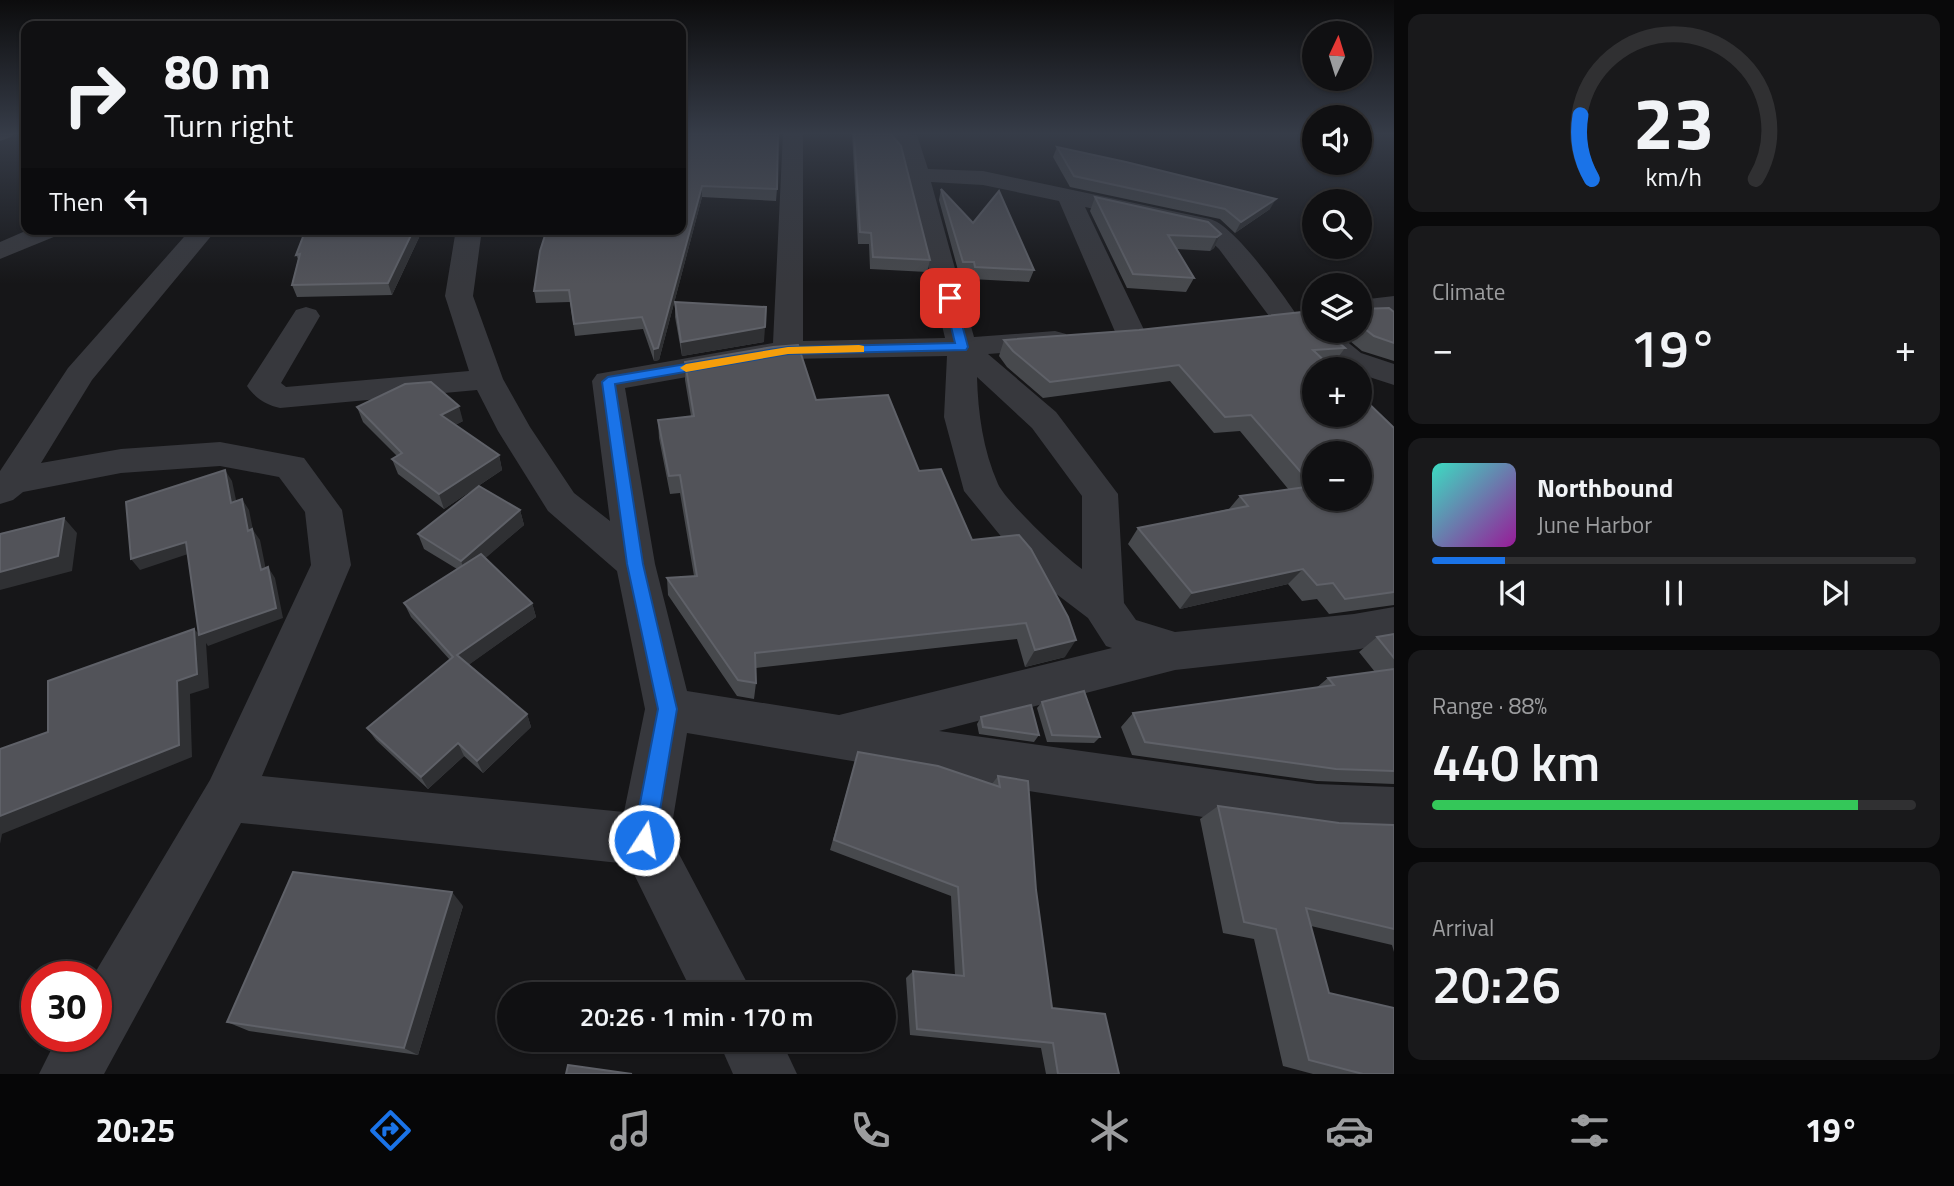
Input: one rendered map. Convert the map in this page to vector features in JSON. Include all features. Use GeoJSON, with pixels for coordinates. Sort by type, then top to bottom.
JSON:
{"type":"FeatureCollection","features":[{"type":"Feature","properties":{"kind":"street"},"geometry":{"type":"LineString","coordinates":[[788,351],[792,183]]}},
{"type":"Feature","properties":{"kind":"street"},"geometry":{"type":"LineString","coordinates":[[920,183],[962,347],[961,417],[982,491],[1048,566],[1103,606],[1121,633],[1175,651]]}},
{"type":"Feature","properties":{"kind":"street"},"geometry":{"type":"LineString","coordinates":[[1005,183],[1210,228],[1228,244],[1296,320],[1341,357]]}},
{"type":"Feature","properties":{"kind":"street"},"geometry":{"type":"LineString","coordinates":[[718,982],[644,840],[668,709],[635,564],[608,382],[788,351],[962,347],[1119,334],[1069,198]]}},
{"type":"Feature","properties":{"kind":"street"},"geometry":{"type":"LineString","coordinates":[[2,252],[39,235]]}},
{"type":"Feature","properties":{"kind":"street"},"geometry":{"type":"LineString","coordinates":[[6,486],[79,375],[200,235]]}},
{"type":"Feature","properties":{"kind":"street"},"geometry":{"type":"LineString","coordinates":[[468,235],[459,296],[487,379],[515,431],[561,502],[635,564]]}},
{"type":"Feature","properties":{"kind":"street"},"geometry":{"type":"LineString","coordinates":[[1372,307],[1394,305]]}},
{"type":"Feature","properties":{"kind":"street"},"geometry":{"type":"LineString","coordinates":[[306,316],[263,386],[279,398],[487,379]]}},
{"type":"Feature","properties":{"kind":"street"},"geometry":{"type":"LineString","coordinates":[[962,347],[1044,420],[1100,495],[1103,606]]}},
{"type":"Feature","properties":{"kind":"street"},"geometry":{"type":"LineString","coordinates":[[1372,370],[1394,375]]}},
{"type":"Feature","properties":{"kind":"street"},"geometry":{"type":"LineString","coordinates":[[6,486],[121,461],[220,454],[291,467],[323,510],[331,565],[228,797],[112,1000]]}},
{"type":"Feature","properties":{"kind":"street"},"geometry":{"type":"LineString","coordinates":[[835,737],[1175,651],[1354,632],[1394,625]]}},
{"type":"Feature","properties":{"kind":"street"},"geometry":{"type":"LineString","coordinates":[[668,709],[835,737],[1317,809],[1394,812]]}},
{"type":"Feature","properties":{"kind":"street"},"geometry":{"type":"LineString","coordinates":[[228,797],[644,840]]}},
{"type":"Feature","properties":{"kind":"street"},"geometry":{"type":"LineString","coordinates":[[70,1074],[83,1052]]}},
{"type":"Feature","properties":{"kind":"street"},"geometry":{"type":"LineString","coordinates":[[754,1052],[766,1074]]}},
{"type":"Feature","properties":{"kind":"building"},"geometry":{"type":"Polygon","coordinates":[[[686,183],[777,183],[777,189],[702,186],[658,348],[654,349],[642,317],[574,324],[569,290],[534,291],[545,235],[686,235],[686,183]]]}},
{"type":"Feature","properties":{"kind":"building"},"geometry":{"type":"Polygon","coordinates":[[[857,183],[910,183],[930,260],[873,257],[871,233],[860,232],[857,183]]]}},
{"type":"Feature","properties":{"kind":"building"},"geometry":{"type":"Polygon","coordinates":[[[1107,183],[1212,183],[1276,199],[1241,222],[1225,209],[1107,183]]]}},
{"type":"Feature","properties":{"kind":"building"},"geometry":{"type":"Polygon","coordinates":[[[941,189],[973,223],[999,191],[1034,270],[975,267],[974,262],[963,262],[941,189]]]}},
{"type":"Feature","properties":{"kind":"building"},"geometry":{"type":"Polygon","coordinates":[[[1095,197],[1208,222],[1221,234],[1217,237],[1168,235],[1194,278],[1133,274],[1095,197]]]}},
{"type":"Feature","properties":{"kind":"building"},"geometry":{"type":"Polygon","coordinates":[[[304,235],[411,235],[388,283],[292,285],[300,254],[296,255],[304,235]]]}},
{"type":"Feature","properties":{"kind":"building"},"geometry":{"type":"Polygon","coordinates":[[[675,302],[766,307],[765,327],[681,342],[675,302]]]}},
{"type":"Feature","properties":{"kind":"building"},"geometry":{"type":"Polygon","coordinates":[[[1389,308],[1394,312],[1394,343],[1372,334],[1372,309],[1389,308]]]}},
{"type":"Feature","properties":{"kind":"building"},"geometry":{"type":"Polygon","coordinates":[[[1302,312],[1302,343],[1339,343],[1345,348],[1313,350],[1320,357],[1302,357],[1302,427],[1372,427],[1372,407],[1394,428],[1394,592],[1345,599],[1333,583],[1317,585],[1303,569],[1192,593],[1138,528],[1248,506],[1240,496],[1302,488],[1302,511],[1372,511],[1372,441],[1302,441],[1302,473],[1251,415],[1225,417],[1179,365],[1050,382],[1004,340],[1139,330],[1302,312]]]}},
{"type":"Feature","properties":{"kind":"building"},"geometry":{"type":"Polygon","coordinates":[[[798,345],[816,400],[888,395],[919,471],[941,469],[972,540],[1019,535],[1031,549],[1068,617],[1076,640],[1035,650],[1026,623],[755,653],[756,683],[738,680],[667,578],[697,576],[680,475],[669,476],[658,420],[694,416],[685,362],[798,345]]]}},
{"type":"Feature","properties":{"kind":"building"},"geometry":{"type":"Polygon","coordinates":[[[431,382],[459,406],[441,415],[499,455],[439,494],[392,459],[402,453],[357,407],[405,384],[431,382]]]}},
{"type":"Feature","properties":{"kind":"building"},"geometry":{"type":"Polygon","coordinates":[[[225,470],[231,503],[242,499],[248,531],[252,529],[261,570],[268,567],[276,608],[199,635],[186,542],[131,559],[126,502],[225,470]]]}},
{"type":"Feature","properties":{"kind":"building"},"geometry":{"type":"Polygon","coordinates":[[[479,486],[520,510],[461,561],[418,534],[479,486]]]}},
{"type":"Feature","properties":{"kind":"building"},"geometry":{"type":"Polygon","coordinates":[[[64,518],[58,556],[0,572],[0,534],[64,518]]]}},
{"type":"Feature","properties":{"kind":"building"},"geometry":{"type":"Polygon","coordinates":[[[481,554],[532,603],[457,655],[527,714],[477,761],[458,743],[421,777],[367,728],[453,657],[404,603],[481,554]]]}},
{"type":"Feature","properties":{"kind":"building"},"geometry":{"type":"Polygon","coordinates":[[[194,629],[197,674],[177,681],[179,745],[0,816],[0,749],[48,732],[48,681],[194,629]]]}},
{"type":"Feature","properties":{"kind":"building"},"geometry":{"type":"Polygon","coordinates":[[[1394,634],[1394,658],[1377,637],[1394,634]]]}},
{"type":"Feature","properties":{"kind":"building"},"geometry":{"type":"Polygon","coordinates":[[[1394,669],[1394,771],[1336,769],[1145,742],[1133,713],[1334,685],[1328,678],[1394,669]]]}},
{"type":"Feature","properties":{"kind":"building"},"geometry":{"type":"Polygon","coordinates":[[[1084,691],[1100,737],[1052,735],[1042,702],[1084,691]]]}},
{"type":"Feature","properties":{"kind":"building"},"geometry":{"type":"Polygon","coordinates":[[[1031,705],[1039,735],[983,727],[981,717],[1031,705]]]}},
{"type":"Feature","properties":{"kind":"building"},"geometry":{"type":"Polygon","coordinates":[[[858,752],[938,766],[1000,787],[998,776],[1028,781],[1036,890],[1052,1008],[1105,1014],[1119,1074],[1058,1074],[1053,1043],[917,1029],[913,971],[964,976],[958,887],[834,840],[858,752]]]}},
{"type":"Feature","properties":{"kind":"building"},"geometry":{"type":"Polygon","coordinates":[[[1218,806],[1339,823],[1394,825],[1394,929],[1306,908],[1329,993],[1394,1008],[1394,1074],[1363,1074],[1309,1060],[1276,929],[1244,922],[1218,806]]]}},
{"type":"Feature","properties":{"kind":"building"},"geometry":{"type":"Polygon","coordinates":[[[293,872],[452,892],[404,1048],[227,1022],[293,872]]]}},
{"type":"Feature","properties":{"kind":"building"},"geometry":{"type":"Polygon","coordinates":[[[568,1065],[632,1074],[566,1074],[568,1065]]]}},
{"type":"Feature","properties":{"kind":"slow traffic"},"geometry":{"type":"LineString","coordinates":[[686,368],[788,351],[859,349]]}},
{"type":"Feature","properties":{"kind":"route"},"geometry":{"type":"LineString","coordinates":[[644,840],[668,709],[635,564],[608,382],[788,351],[962,347],[950,298]]}}]}
